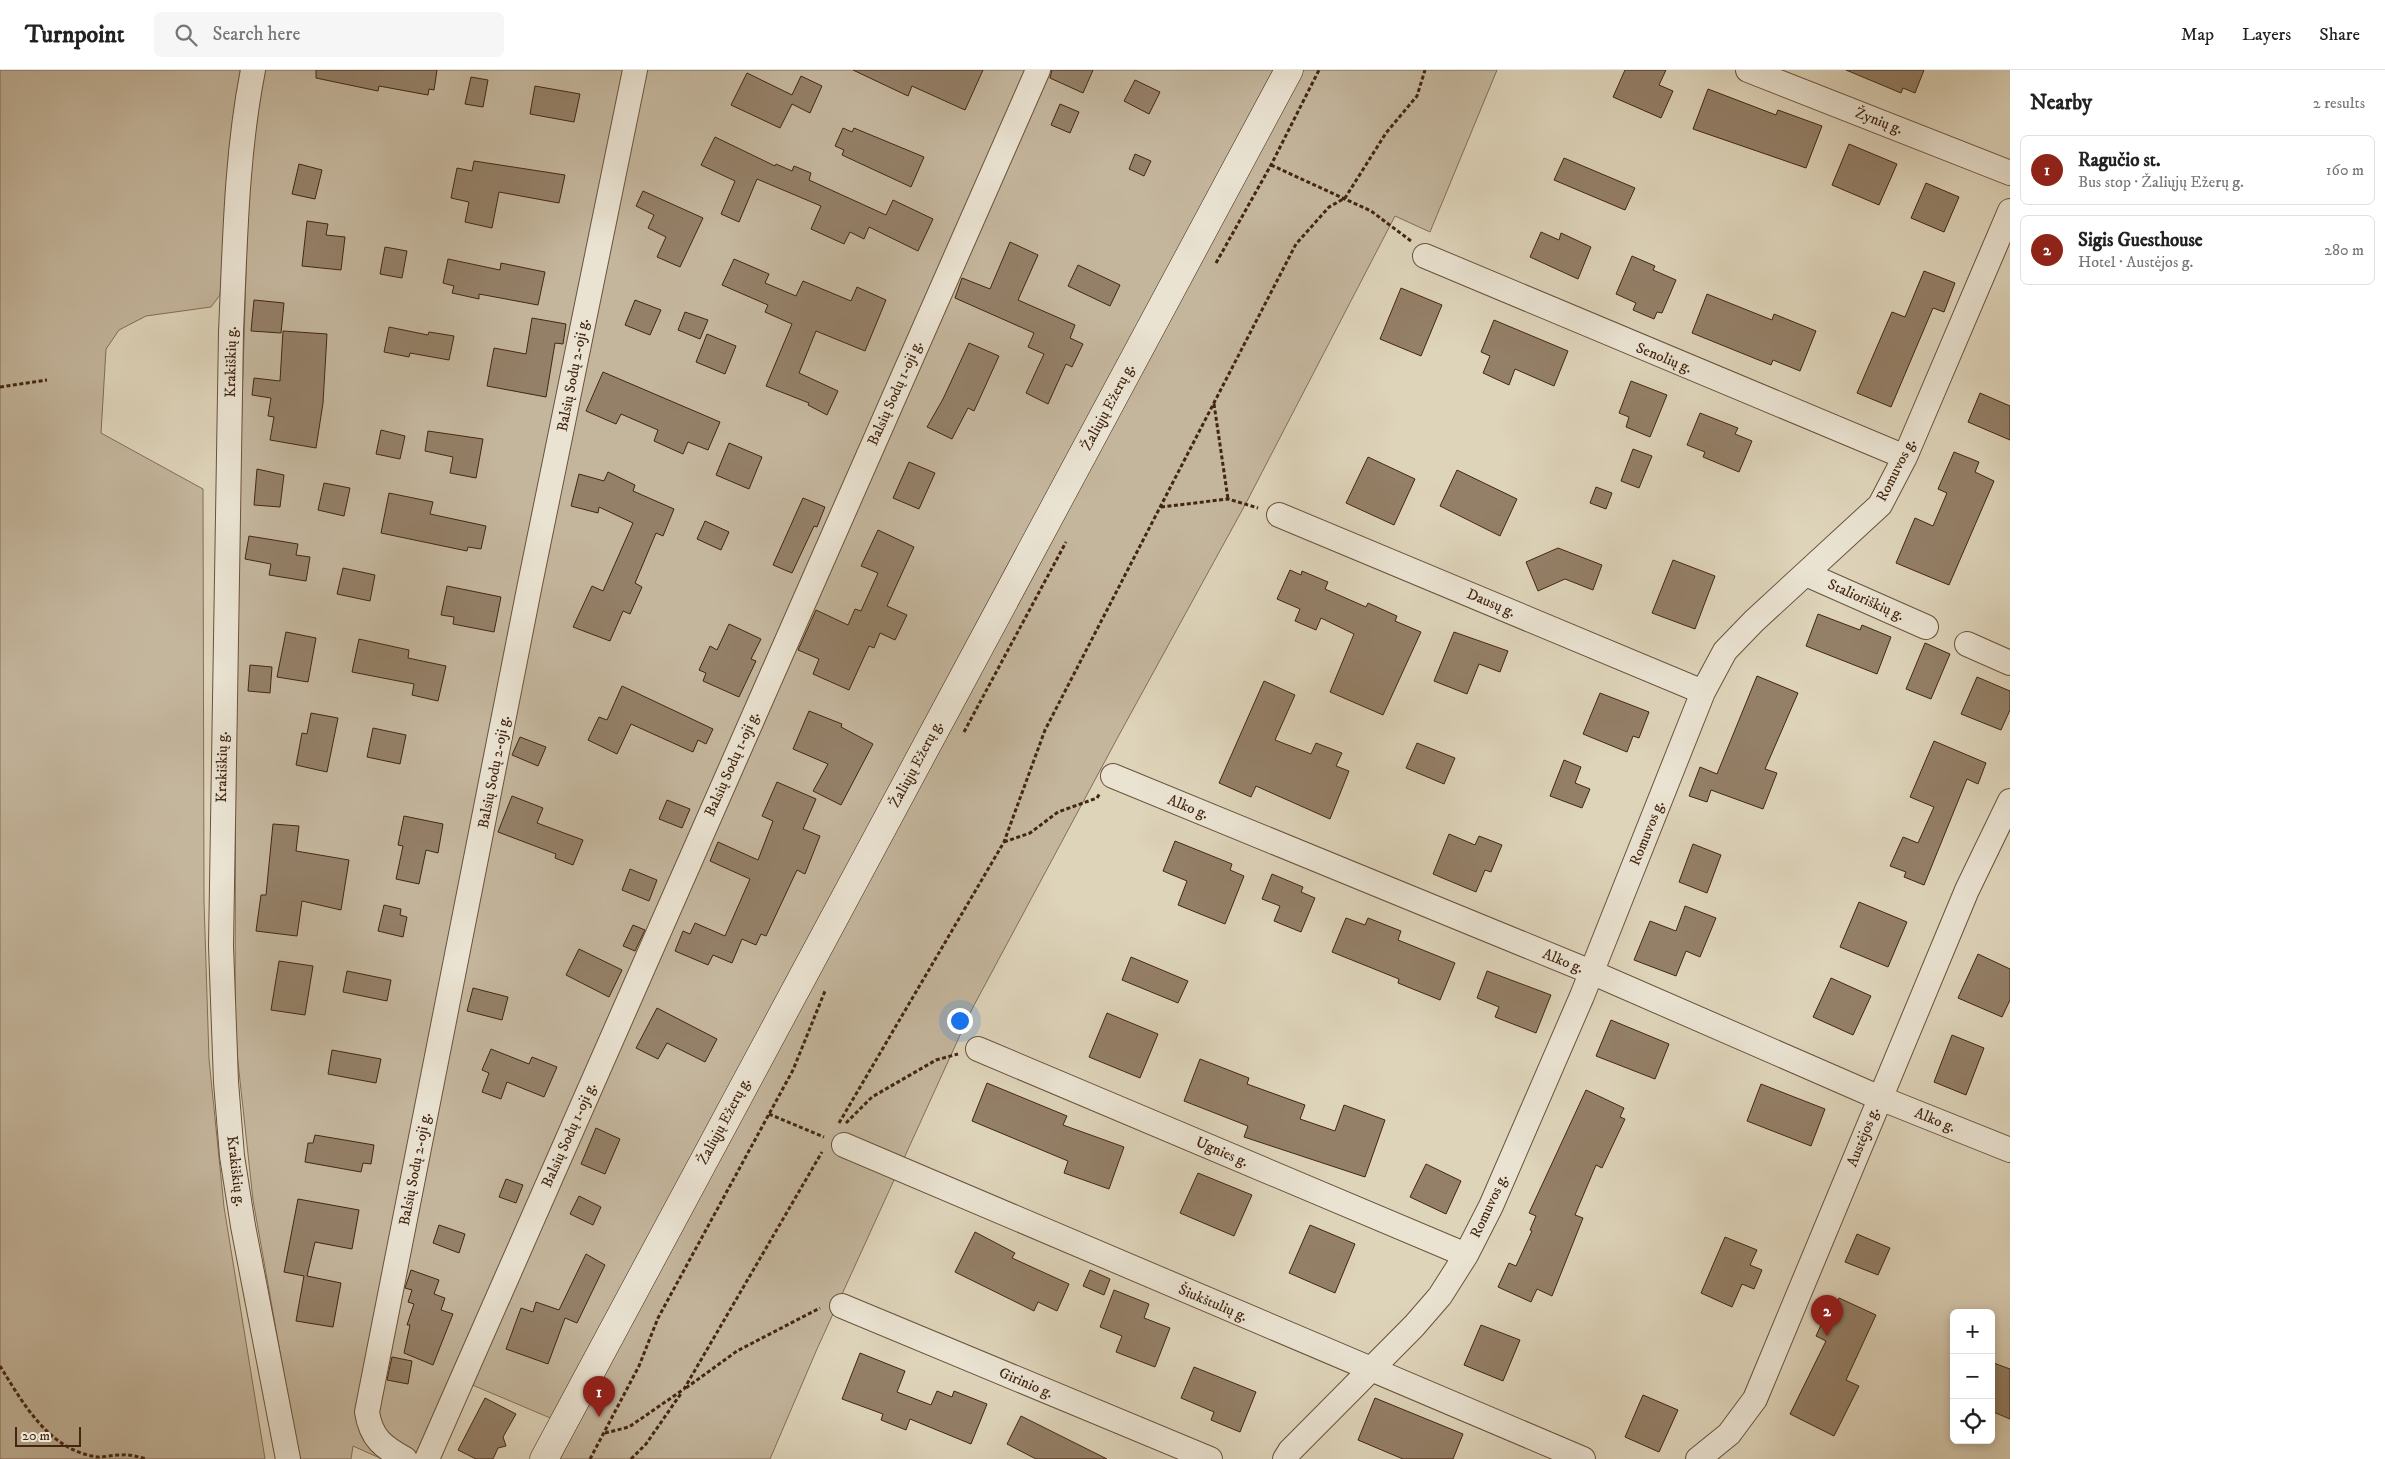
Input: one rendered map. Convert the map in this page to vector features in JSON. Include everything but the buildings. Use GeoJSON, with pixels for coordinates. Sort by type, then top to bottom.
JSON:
{"type":"FeatureCollection","features":[{"type":"Feature","properties":{"kind":"main road","name":"Žaliųjų Ežerų g."},"geometry":{"type":"LineString","coordinates":[[544,1459],[1289,70]]}},
{"type":"Feature","properties":{"kind":"street","name":"Krakiškių g."},"geometry":{"type":"LineString","coordinates":[[254,70],[247,102],[235,230],[231,332],[221,946],[226,1082],[232,1156],[243,1226],[288,1459]]}},
{"type":"Feature","properties":{"kind":"street","name":"Balsių Sodų 2-oji g."},"geometry":{"type":"LineString","coordinates":[[405,1459],[378,1441],[370,1428],[368,1412],[530,584],[635,70]]}},
{"type":"Feature","properties":{"kind":"street","name":"Balsių Sodų 1-oji g."},"geometry":{"type":"LineString","coordinates":[[428,1459],[1038,70]]}},
{"type":"Feature","properties":{"kind":"street","name":"Žynių g."},"geometry":{"type":"LineString","coordinates":[[1748,70],[2010,173]]}},
{"type":"Feature","properties":{"kind":"street","name":"Romuvos g."},"geometry":{"type":"LineString","coordinates":[[1285,1459],[1290,1451],[1414,1326],[1440,1296],[1466,1255],[1491,1206],[1591,972],[1703,692],[1725,651],[1754,621],[1880,505],[1905,457],[2010,211]]}},
{"type":"Feature","properties":{"kind":"street","name":"Senolių g."},"geometry":{"type":"LineString","coordinates":[[1424,256],[1905,457]]}},
{"type":"Feature","properties":{"kind":"street","name":"Dausų g."},"geometry":{"type":"LineString","coordinates":[[1279,515],[1703,692]]}},
{"type":"Feature","properties":{"kind":"street","name":"Stalioriškių g."},"geometry":{"type":"LineString","coordinates":[[1806,574],[1926,627]]}},
{"type":"Feature","properties":{"kind":"street"},"geometry":{"type":"LineString","coordinates":[[1967,644],[2010,663]]}},
{"type":"Feature","properties":{"kind":"street","name":"Alko g."},"geometry":{"type":"LineString","coordinates":[[1113,776],[1591,972],[1880,1098],[2010,1150]]}},
{"type":"Feature","properties":{"kind":"street","name":"Austėjos g."},"geometry":{"type":"LineString","coordinates":[[1698,1459],[1729,1434],[1755,1399],[1967,890],[2010,801]]}},
{"type":"Feature","properties":{"kind":"street","name":"Ugnies g."},"geometry":{"type":"LineString","coordinates":[[978,1049],[1466,1255]]}},
{"type":"Feature","properties":{"kind":"street","name":"Šiukštulių g."},"geometry":{"type":"LineString","coordinates":[[836,1142],[1369,1370],[1583,1459]]}},
{"type":"Feature","properties":{"kind":"street","name":"Girinio g."},"geometry":{"type":"LineString","coordinates":[[842,1306],[1210,1459]]}},
{"type":"Feature","properties":{"kind":"path"},"geometry":{"type":"LineString","coordinates":[[1216,264],[1271,165],[1319,70]]}},
{"type":"Feature","properties":{"kind":"path"},"geometry":{"type":"LineString","coordinates":[[631,1459],[646,1444],[684,1389],[836,1142],[1004,842],[1045,730],[1296,244],[1329,207],[1344,198],[1386,133],[1416,96],[1425,70]]}},
{"type":"Feature","properties":{"kind":"path"},"geometry":{"type":"LineString","coordinates":[[1271,165],[1371,211],[1399,231],[1424,256]]}},
{"type":"Feature","properties":{"kind":"path"},"geometry":{"type":"LineString","coordinates":[[0,387],[47,380]]}},
{"type":"Feature","properties":{"kind":"path"},"geometry":{"type":"LineString","coordinates":[[1214,403],[1228,499]]}},
{"type":"Feature","properties":{"kind":"path"},"geometry":{"type":"LineString","coordinates":[[1160,507],[1228,499],[1279,515]]}},
{"type":"Feature","properties":{"kind":"path"},"geometry":{"type":"LineString","coordinates":[[961,739],[1071,533]]}},
{"type":"Feature","properties":{"kind":"path"},"geometry":{"type":"LineString","coordinates":[[1004,842],[1030,833],[1058,812],[1097,798],[1113,776]]}},
{"type":"Feature","properties":{"kind":"path"},"geometry":{"type":"LineString","coordinates":[[590,1459],[639,1366],[658,1318],[793,1070],[828,983]]}},
{"type":"Feature","properties":{"kind":"path"},"geometry":{"type":"LineString","coordinates":[[836,1142],[872,1096],[936,1060],[978,1049]]}},
{"type":"Feature","properties":{"kind":"path"},"geometry":{"type":"LineString","coordinates":[[769,1114],[836,1142]]}},
{"type":"Feature","properties":{"kind":"path"},"geometry":{"type":"LineString","coordinates":[[605,1433],[628,1427],[737,1351],[818,1308],[833,1304],[842,1306]]}},
{"type":"Feature","properties":{"kind":"path"},"geometry":{"type":"LineString","coordinates":[[0,1366],[23,1403],[45,1430],[70,1450],[98,1457],[132,1455],[147,1459]]}},
{"type":"Feature","properties":{"kind":"shaded area"},"geometry":{"type":"Polygon","coordinates":[[[0,70],[244,70],[220,295],[211,307],[146,316],[119,330],[106,349],[101,433],[203,489],[204,901],[209,1059],[224,1207],[265,1459],[0,1459],[0,70]]]}},
{"type":"Feature","properties":{"kind":"shaded area"},"geometry":{"type":"Polygon","coordinates":[[[262,70],[1273,70],[555,1420],[470,1384],[432,1459],[382,1459],[353,1446],[351,1459],[299,1459],[253,1200],[235,1035],[236,606],[249,172],[262,70]]]}},
{"type":"Feature","properties":{"kind":"shaded area"},"geometry":{"type":"Polygon","coordinates":[[[1300,70],[1497,70],[1430,232],[1395,216],[1245,505],[972,1009],[817,1349],[770,1459],[560,1459],[645,1296],[969,696],[1300,70]]]}},
{"type":"Feature","properties":{"kind":"place","name":"Sigis Guesthouse"},"geometry":{"type":"Point","coordinates":[1827,1336]}},
{"type":"Feature","properties":{"kind":"place","name":"Ragučio st."},"geometry":{"type":"Point","coordinates":[599,1417]}}]}
